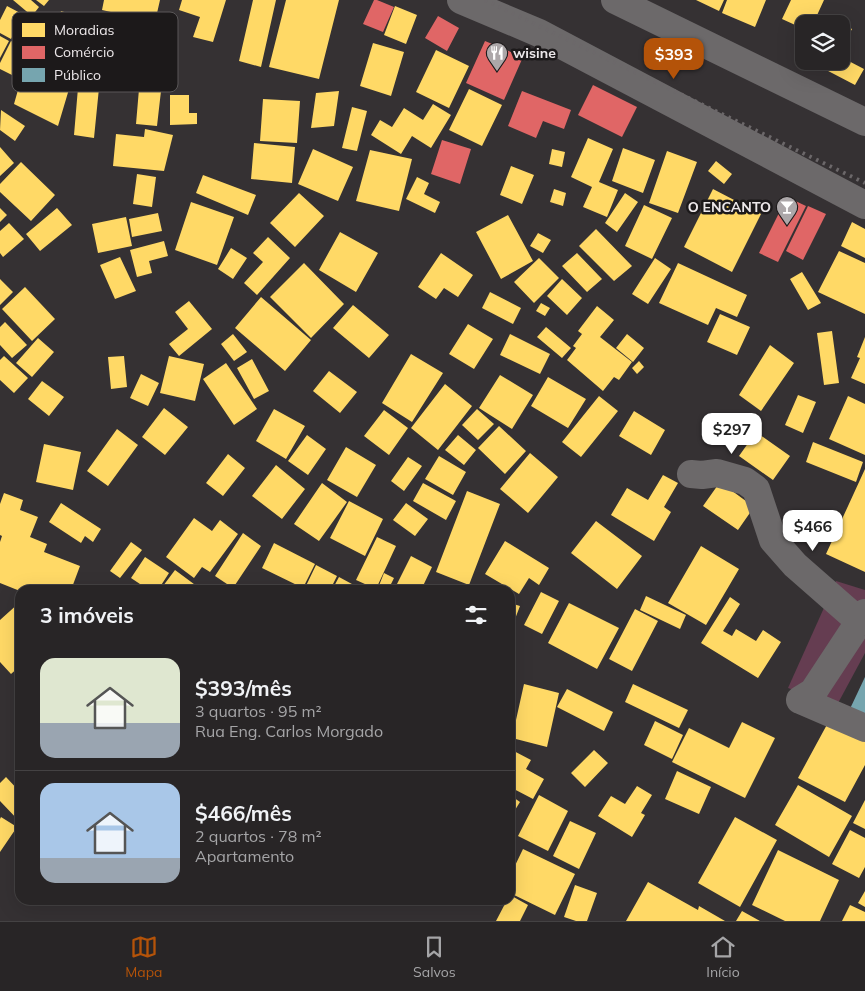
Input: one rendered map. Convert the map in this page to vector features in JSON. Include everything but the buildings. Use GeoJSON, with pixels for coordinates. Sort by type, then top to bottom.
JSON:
{"type":"FeatureCollection","features":[{"type":"Feature","properties":{"kind":"street"},"geometry":{"type":"LineString","coordinates":[[460,0],[539,33],[865,205]]}},
{"type":"Feature","properties":{"kind":"street"},"geometry":{"type":"LineString","coordinates":[[615,0],[865,122]]}},
{"type":"Feature","properties":{"kind":"street"},"geometry":{"type":"LineString","coordinates":[[691,474],[728,476],[745,480],[756,488],[773,540],[795,565],[862,618],[813,692],[800,700],[865,728]]}},
{"type":"Feature","properties":{"kind":"shaded area"},"geometry":{"type":"Polygon","coordinates":[[[836,581],[865,590],[865,653],[837,705],[788,688],[836,581]]]}},
{"type":"Feature","properties":{"kind":"railway"},"geometry":{"type":"LineString","coordinates":[[485,0],[865,183]]}},
{"type":"Feature","properties":{"kind":"place","name":"wisine"},"geometry":{"type":"Point","coordinates":[497,72]}},
{"type":"Feature","properties":{"kind":"place","name":"O ENCANTO"},"geometry":{"type":"Point","coordinates":[787,226]}}]}
